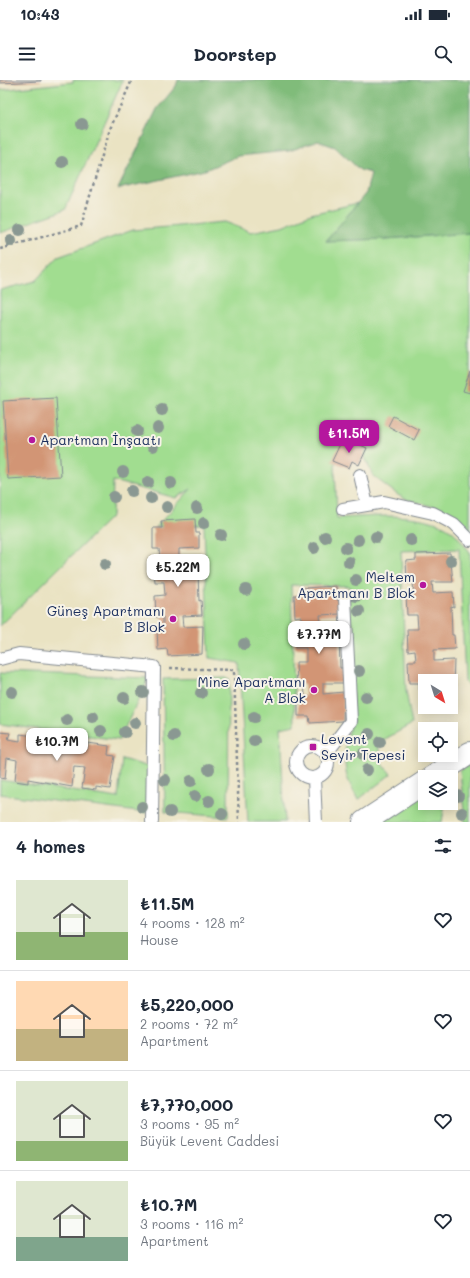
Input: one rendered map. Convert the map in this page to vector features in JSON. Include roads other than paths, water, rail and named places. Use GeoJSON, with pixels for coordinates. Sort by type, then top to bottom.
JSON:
{"type":"FeatureCollection","features":[{"type":"Feature","properties":{"kind":"street"},"geometry":{"type":"LineString","coordinates":[[444,770],[470,753]]}},
{"type":"Feature","properties":{"kind":"street"},"geometry":{"type":"LineString","coordinates":[[364,822],[418,787]]}},
{"type":"Feature","properties":{"kind":"lane"},"geometry":{"type":"LineString","coordinates":[[360,475],[367,505]]}},
{"type":"Feature","properties":{"kind":"lane"},"geometry":{"type":"LineString","coordinates":[[343,510],[384,502],[433,513],[454,524],[470,540]]}},
{"type":"Feature","properties":{"kind":"lane"},"geometry":{"type":"LineString","coordinates":[[326,754],[351,721],[345,599]]}},
{"type":"Feature","properties":{"kind":"lane"},"geometry":{"type":"LineString","coordinates":[[0,659],[19,654],[154,667],[152,822]]}},
{"type":"Feature","properties":{"kind":"lane"},"geometry":{"type":"LineString","coordinates":[[313,747],[318,748],[326,754],[328,764],[327,769],[319,777],[314,778],[304,776],[298,768],[297,763],[303,749],[313,747]]}},
{"type":"Feature","properties":{"kind":"lane"},"geometry":{"type":"LineString","coordinates":[[314,778],[316,822]]}},
{"type":"Feature","properties":{"kind":"place","name":"Apartman İnşaatı"},"geometry":{"type":"Point","coordinates":[32,440]}},
{"type":"Feature","properties":{"kind":"place","name":"Meltem Apartmanı B Blok"},"geometry":{"type":"Point","coordinates":[423,585]}},
{"type":"Feature","properties":{"kind":"place","name":"Güneş Apartmanı B Blok"},"geometry":{"type":"Point","coordinates":[173,619]}},
{"type":"Feature","properties":{"kind":"place","name":"Mine Apartmanı A Blok"},"geometry":{"type":"Point","coordinates":[314,690]}},
{"type":"Feature","properties":{"kind":"place","name":"Levent Seyir Tepesi"},"geometry":{"type":"Point","coordinates":[313,747]}}]}
